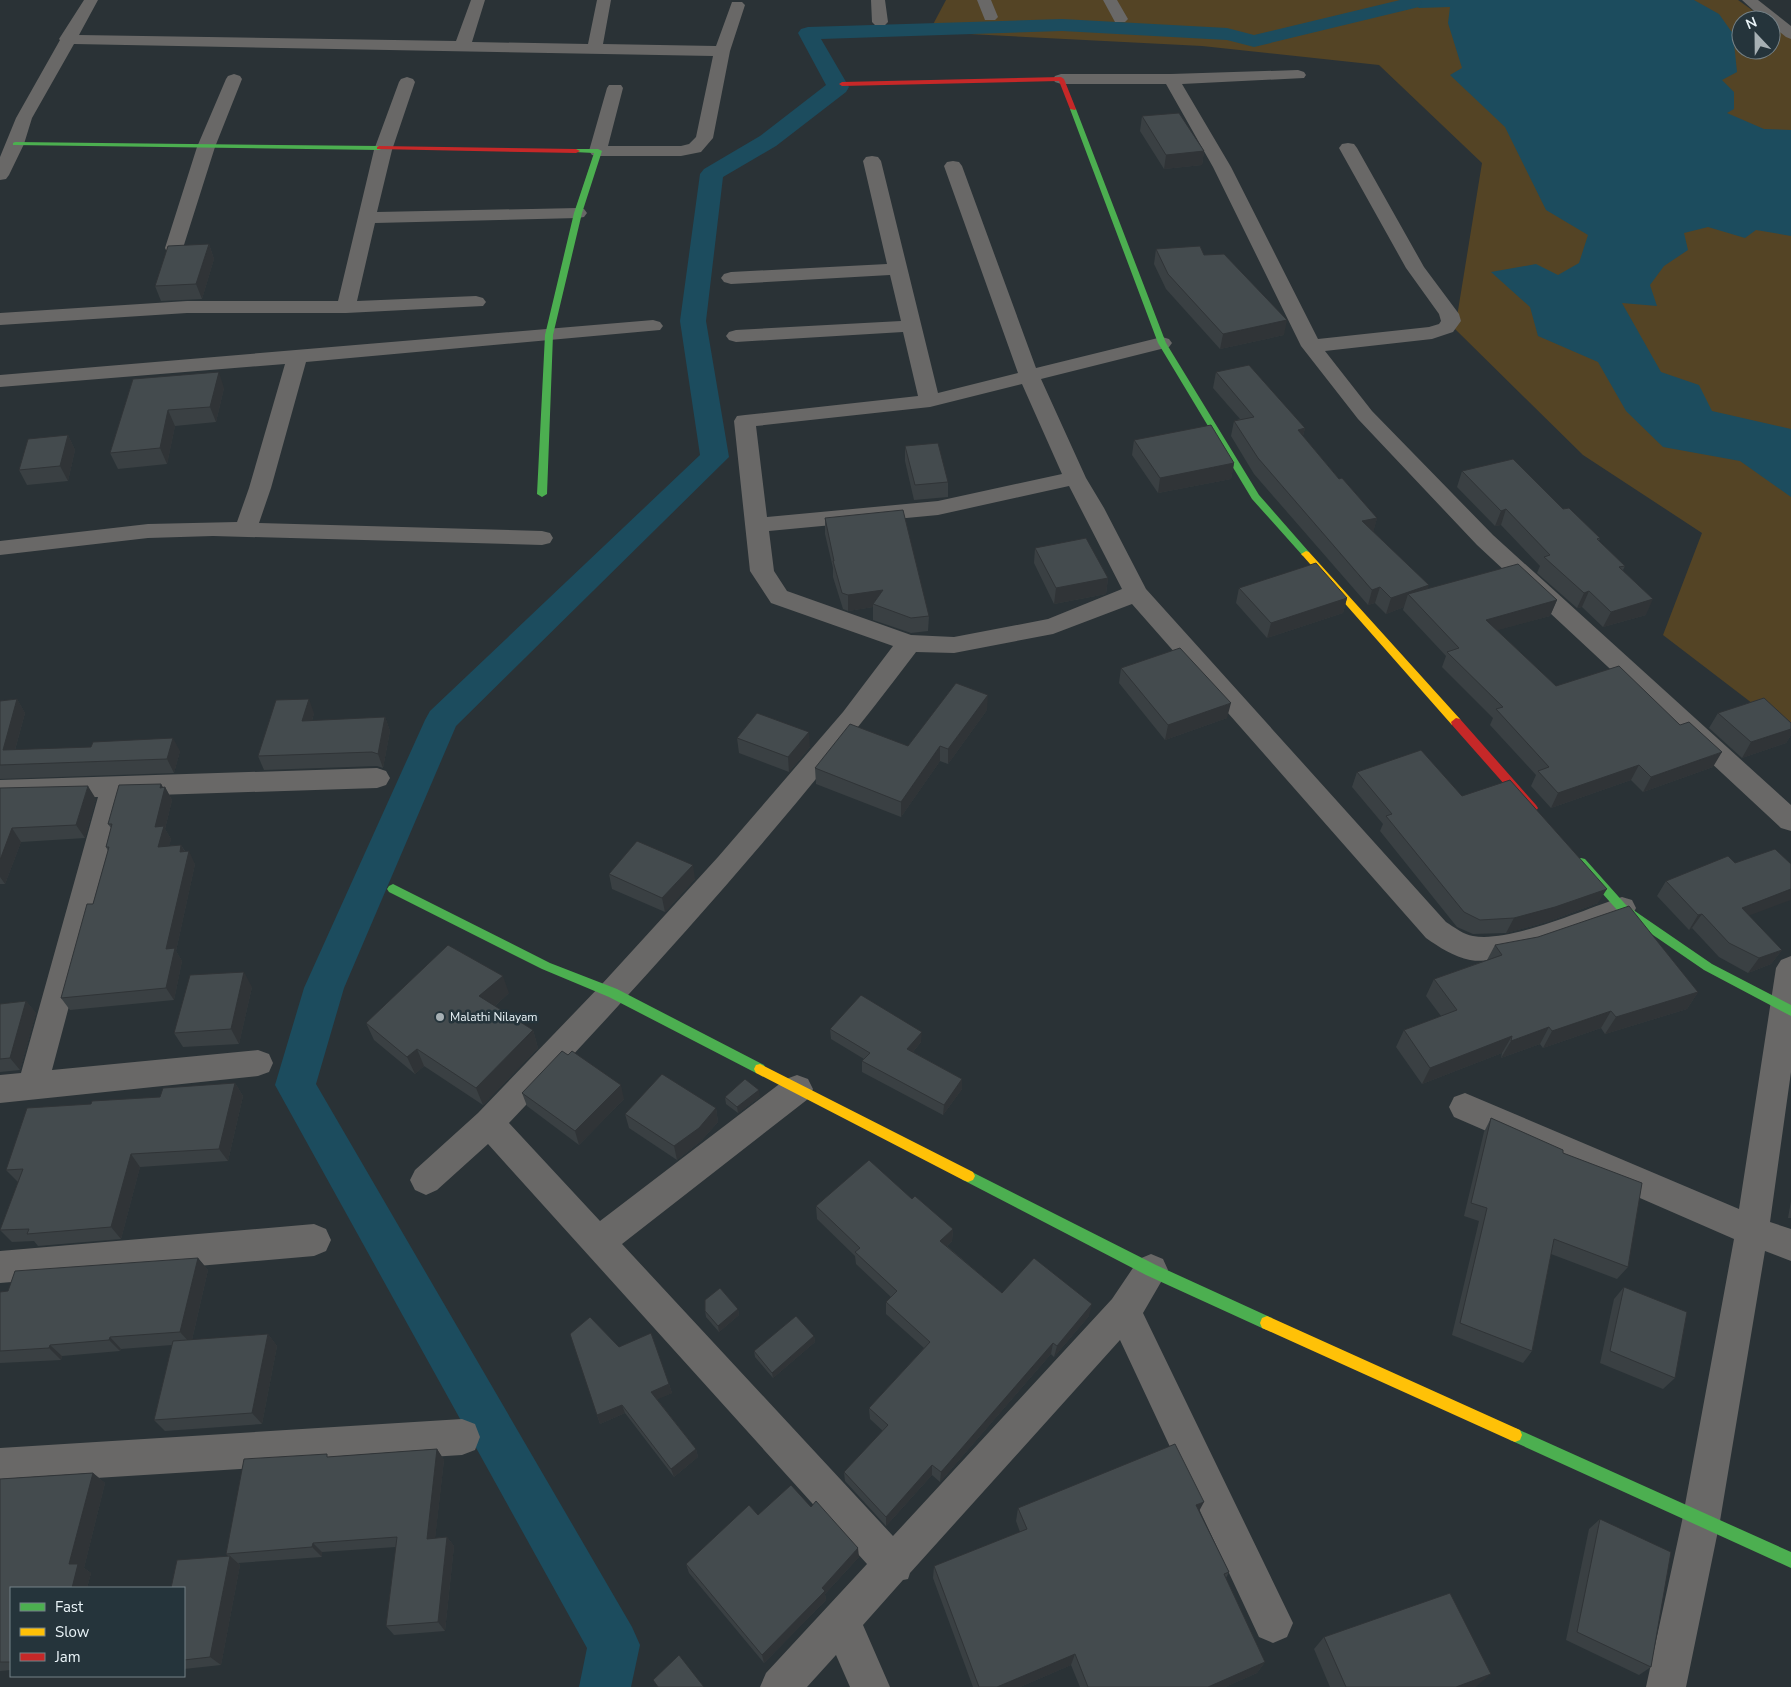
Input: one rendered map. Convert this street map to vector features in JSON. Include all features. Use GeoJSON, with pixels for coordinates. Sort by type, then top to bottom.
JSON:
{"type":"FeatureCollection","features":[{"type":"Feature","properties":{"kind":"street"},"geometry":{"type":"LineString","coordinates":[[0,175],[16,144],[16,119],[91,0]]}},
{"type":"Feature","properties":{"kind":"street"},"geometry":{"type":"LineString","coordinates":[[462,47],[478,0]]}},
{"type":"Feature","properties":{"kind":"street"},"geometry":{"type":"LineString","coordinates":[[595,48],[604,0]]}},
{"type":"Feature","properties":{"kind":"street"},"geometry":{"type":"LineString","coordinates":[[878,0],[880,22]]}},
{"type":"Feature","properties":{"kind":"street"},"geometry":{"type":"LineString","coordinates":[[984,0],[990,17]]}},
{"type":"Feature","properties":{"kind":"street"},"geometry":{"type":"LineString","coordinates":[[1110,0],[1120,19]]}},
{"type":"Feature","properties":{"kind":"street"},"geometry":{"type":"LineString","coordinates":[[1749,0],[1791,34]]}},
{"type":"Feature","properties":{"kind":"street"},"geometry":{"type":"LineString","coordinates":[[16,144],[383,150],[681,151],[695,148],[701,144],[704,138],[722,51],[737,5]]}},
{"type":"Feature","properties":{"kind":"street"},"geometry":{"type":"LineString","coordinates":[[67,39],[722,51]]}},
{"type":"Feature","properties":{"kind":"street"},"geometry":{"type":"LineString","coordinates":[[842,84],[1298,76]]}},
{"type":"Feature","properties":{"kind":"street"},"geometry":{"type":"LineString","coordinates":[[174,248],[206,147],[234,79]]}},
{"type":"Feature","properties":{"kind":"street"},"geometry":{"type":"LineString","coordinates":[[1061,79],[1162,343],[1255,497],[1543,820]]}},
{"type":"Feature","properties":{"kind":"street"},"geometry":{"type":"LineString","coordinates":[[1171,79],[1222,167],[1311,346],[1365,415],[1485,540],[1791,821]]}},
{"type":"Feature","properties":{"kind":"street"},"geometry":{"type":"LineString","coordinates":[[346,307],[383,150],[406,82]]}},
{"type":"Feature","properties":{"kind":"street"},"geometry":{"type":"LineString","coordinates":[[542,494],[549,335],[578,213],[598,151],[615,88]]}},
{"type":"Feature","properties":{"kind":"street"},"geometry":{"type":"LineString","coordinates":[[1311,346],[1432,332],[1446,328],[1451,322],[1449,314],[1415,268],[1348,148]]}},
{"type":"Feature","properties":{"kind":"street"},"geometry":{"type":"LineString","coordinates":[[872,161],[930,402]]}},
{"type":"Feature","properties":{"kind":"street"},"geometry":{"type":"LineString","coordinates":[[953,166],[1029,376],[1075,478],[1093,508],[1136,593],[1436,930],[1452,941],[1471,948],[1489,948],[1512,945],[1622,908]]}},
{"type":"Feature","properties":{"kind":"street"},"geometry":{"type":"LineString","coordinates":[[367,218],[578,213]]}},
{"type":"Feature","properties":{"kind":"street"},"geometry":{"type":"LineString","coordinates":[[731,278],[897,269]]}},
{"type":"Feature","properties":{"kind":"street"},"geometry":{"type":"LineString","coordinates":[[0,319],[187,307],[346,307],[476,302]]}},
{"type":"Feature","properties":{"kind":"street"},"geometry":{"type":"LineString","coordinates":[[0,381],[653,326]]}},
{"type":"Feature","properties":{"kind":"street"},"geometry":{"type":"LineString","coordinates":[[736,336],[912,326]]}},
{"type":"Feature","properties":{"kind":"street"},"geometry":{"type":"LineString","coordinates":[[1136,593],[1053,626],[954,645],[909,643],[779,597],[762,570],[745,421],[930,402],[1162,343]]}},
{"type":"Feature","properties":{"kind":"street"},"geometry":{"type":"LineString","coordinates":[[246,529],[260,488],[297,357]]}},
{"type":"Feature","properties":{"kind":"street"},"geometry":{"type":"LineString","coordinates":[[756,525],[938,508],[1075,478]]}},
{"type":"Feature","properties":{"kind":"street"},"geometry":{"type":"LineString","coordinates":[[0,548],[148,531],[246,529],[542,538]]}},
{"type":"Feature","properties":{"kind":"street"},"geometry":{"type":"LineString","coordinates":[[426,1180],[489,1123],[613,993],[735,858],[852,718],[909,643]]}},
{"type":"Feature","properties":{"kind":"street"},"geometry":{"type":"LineString","coordinates":[[0,790],[377,778]]}},
{"type":"Feature","properties":{"kind":"street"},"geometry":{"type":"LineString","coordinates":[[33,1086],[114,787]]}},
{"type":"Feature","properties":{"kind":"street"},"geometry":{"type":"LineString","coordinates":[[1576,857],[1622,908],[1708,967],[1788,1010]]}},
{"type":"Feature","properties":{"kind":"street"},"geometry":{"type":"LineString","coordinates":[[394,889],[546,966],[613,993],[1151,1270],[1701,1521],[1791,1560]]}},
{"type":"Feature","properties":{"kind":"street"},"geometry":{"type":"LineString","coordinates":[[1666,1687],[1701,1521],[1752,1231],[1788,1010],[1791,968]]}},
{"type":"Feature","properties":{"kind":"street"},"geometry":{"type":"LineString","coordinates":[[0,1089],[258,1063]]}},
{"type":"Feature","properties":{"kind":"street"},"geometry":{"type":"LineString","coordinates":[[599,1242],[797,1089]]}},
{"type":"Feature","properties":{"kind":"street"},"geometry":{"type":"LineString","coordinates":[[1465,1107],[1752,1231],[1791,1245]]}},
{"type":"Feature","properties":{"kind":"street"},"geometry":{"type":"LineString","coordinates":[[489,1123],[894,1565]]}},
{"type":"Feature","properties":{"kind":"street"},"geometry":{"type":"LineString","coordinates":[[0,1267],[314,1240]]}},
{"type":"Feature","properties":{"kind":"street"},"geometry":{"type":"LineString","coordinates":[[780,1687],[894,1565],[1124,1311],[1151,1270]]}},
{"type":"Feature","properties":{"kind":"street"},"geometry":{"type":"LineString","coordinates":[[1124,1311],[1273,1623]]}},
{"type":"Feature","properties":{"kind":"street"},"geometry":{"type":"LineString","coordinates":[[0,1466],[462,1437]]}},
{"type":"Feature","properties":{"kind":"street"},"geometry":{"type":"LineString","coordinates":[[842,1621],[870,1687]]}},
{"type":"Feature","properties":{"kind":"shaded area"},"geometry":{"type":"Polygon","coordinates":[[[946,0],[1738,0],[1752,10],[1731,10],[1731,60],[1781,60],[1781,31],[1791,38],[1791,733],[1663,635],[1702,533],[1583,455],[1455,329],[1482,163],[1379,65],[1202,46],[929,32],[946,0]]]}},
{"type":"Feature","properties":{"kind":"water"},"geometry":{"type":"Polygon","coordinates":[[[1416,0],[1694,0],[1719,14],[1731,31],[1731,60],[1736,60],[1737,72],[1722,80],[1734,92],[1734,109],[1727,113],[1764,129],[1791,130],[1791,236],[1756,230],[1745,238],[1708,227],[1684,233],[1688,250],[1664,266],[1650,285],[1657,306],[1622,303],[1661,372],[1699,385],[1712,411],[1791,429],[1791,497],[1740,461],[1663,447],[1626,411],[1598,362],[1538,336],[1530,307],[1491,272],[1536,264],[1558,275],[1579,263],[1588,235],[1546,210],[1505,127],[1450,75],[1462,68],[1448,23],[1450,7],[1419,8],[1412,3],[1416,0]]]}},
{"type":"Feature","properties":{"kind":"building"},"geometry":{"type":"Polygon","coordinates":[[[1179,113],[1204,151],[1166,155],[1142,116],[1179,113]]]}},
{"type":"Feature","properties":{"kind":"building"},"geometry":{"type":"Polygon","coordinates":[[[209,244],[196,284],[155,286],[168,246],[209,244]]]}},
{"type":"Feature","properties":{"kind":"building"},"geometry":{"type":"Polygon","coordinates":[[[1200,246],[1204,255],[1224,254],[1287,320],[1223,334],[1168,274],[1156,249],[1200,246]]]}},
{"type":"Feature","properties":{"kind":"building"},"geometry":{"type":"Polygon","coordinates":[[[1249,365],[1305,428],[1298,430],[1339,479],[1342,478],[1377,518],[1362,521],[1429,585],[1391,598],[1380,587],[1372,590],[1258,458],[1234,421],[1254,417],[1216,372],[1249,365]]]}},
{"type":"Feature","properties":{"kind":"building"},"geometry":{"type":"Polygon","coordinates":[[[219,372],[210,407],[168,410],[160,448],[110,453],[133,379],[219,372]]]}},
{"type":"Feature","properties":{"kind":"building"},"geometry":{"type":"Polygon","coordinates":[[[1211,425],[1234,463],[1160,478],[1134,440],[1211,425]]]}},
{"type":"Feature","properties":{"kind":"building"},"geometry":{"type":"Polygon","coordinates":[[[68,435],[60,466],[19,470],[28,439],[68,435]]]}},
{"type":"Feature","properties":{"kind":"building"},"geometry":{"type":"Polygon","coordinates":[[[938,443],[948,482],[915,485],[905,446],[938,443]]]}},
{"type":"Feature","properties":{"kind":"building"},"geometry":{"type":"Polygon","coordinates":[[[1513,459],[1563,509],[1569,508],[1600,538],[1597,539],[1625,566],[1619,567],[1653,599],[1611,612],[1589,591],[1584,593],[1544,557],[1550,555],[1506,509],[1501,511],[1462,471],[1513,459]]]}},
{"type":"Feature","properties":{"kind":"building"},"geometry":{"type":"Polygon","coordinates":[[[903,510],[929,616],[911,618],[873,604],[883,590],[848,595],[842,593],[833,561],[825,518],[903,510]]]}},
{"type":"Feature","properties":{"kind":"building"},"geometry":{"type":"Polygon","coordinates":[[[1086,538],[1108,578],[1056,588],[1035,548],[1086,538]]]}},
{"type":"Feature","properties":{"kind":"building"},"geometry":{"type":"Polygon","coordinates":[[[1316,563],[1347,598],[1271,623],[1239,588],[1316,563]]]}},
{"type":"Feature","properties":{"kind":"building"},"geometry":{"type":"Polygon","coordinates":[[[1518,564],[1557,600],[1486,620],[1556,686],[1619,666],[1680,725],[1689,722],[1722,752],[1651,777],[1639,765],[1558,793],[1538,771],[1549,767],[1496,709],[1503,707],[1447,652],[1459,648],[1408,594],[1518,564]]]}},
{"type":"Feature","properties":{"kind":"building"},"geometry":{"type":"Polygon","coordinates":[[[1180,648],[1231,703],[1168,725],[1121,668],[1180,648]]]}},
{"type":"Feature","properties":{"kind":"building"},"geometry":{"type":"Polygon","coordinates":[[[956,683],[988,695],[948,749],[940,746],[901,802],[815,768],[850,724],[908,746],[956,683]]]}},
{"type":"Feature","properties":{"kind":"building"},"geometry":{"type":"Polygon","coordinates":[[[1764,698],[1791,723],[1791,729],[1751,742],[1718,713],[1764,698]]]}},
{"type":"Feature","properties":{"kind":"building"},"geometry":{"type":"Polygon","coordinates":[[[17,699],[3,750],[91,747],[93,742],[173,738],[167,759],[0,765],[0,701],[17,699]]]}},
{"type":"Feature","properties":{"kind":"building"},"geometry":{"type":"Polygon","coordinates":[[[309,699],[302,721],[385,717],[378,754],[372,752],[258,756],[276,700],[309,699]]]}},
{"type":"Feature","properties":{"kind":"building"},"geometry":{"type":"Polygon","coordinates":[[[757,713],[809,732],[788,757],[737,738],[757,713]]]}},
{"type":"Feature","properties":{"kind":"building"},"geometry":{"type":"Polygon","coordinates":[[[1421,750],[1462,796],[1510,780],[1607,889],[1555,907],[1514,918],[1480,920],[1464,912],[1386,816],[1392,814],[1357,772],[1421,750]]]}},
{"type":"Feature","properties":{"kind":"building"},"geometry":{"type":"Polygon","coordinates":[[[161,784],[160,788],[165,787],[155,827],[164,826],[158,847],[181,845],[180,852],[189,851],[166,949],[175,948],[166,988],[61,998],[87,904],[93,904],[109,847],[106,847],[112,824],[108,824],[119,785],[161,784]]]}},
{"type":"Feature","properties":{"kind":"building"},"geometry":{"type":"Polygon","coordinates":[[[88,786],[76,825],[12,828],[0,860],[0,788],[88,786]]]}},
{"type":"Feature","properties":{"kind":"building"},"geometry":{"type":"Polygon","coordinates":[[[637,841],[693,865],[662,898],[609,874],[637,841]]]}},
{"type":"Feature","properties":{"kind":"building"},"geometry":{"type":"Polygon","coordinates":[[[1775,849],[1791,864],[1791,889],[1742,908],[1782,950],[1759,958],[1729,943],[1702,914],[1698,915],[1666,881],[1728,856],[1735,863],[1775,849]]]}},
{"type":"Feature","properties":{"kind":"building"},"geometry":{"type":"Polygon","coordinates":[[[1629,906],[1698,992],[1616,1017],[1611,1011],[1552,1031],[1549,1027],[1511,1041],[1512,1036],[1430,1068],[1404,1030],[1457,1010],[1434,979],[1502,955],[1495,945],[1538,937],[1629,906]]]}},
{"type":"Feature","properties":{"kind":"building"},"geometry":{"type":"Polygon","coordinates":[[[448,945],[503,976],[479,996],[533,1030],[476,1088],[417,1049],[407,1057],[366,1023],[448,945]]]}},
{"type":"Feature","properties":{"kind":"building"},"geometry":{"type":"Polygon","coordinates":[[[244,972],[231,1029],[174,1033],[190,975],[244,972]]]}},
{"type":"Feature","properties":{"kind":"building"},"geometry":{"type":"Polygon","coordinates":[[[861,995],[922,1032],[907,1049],[962,1079],[944,1105],[862,1061],[870,1053],[830,1029],[861,995]]]}},
{"type":"Feature","properties":{"kind":"building"},"geometry":{"type":"Polygon","coordinates":[[[26,1001],[10,1058],[0,1059],[0,1004],[26,1001]]]}},
{"type":"Feature","properties":{"kind":"building"},"geometry":{"type":"Polygon","coordinates":[[[562,1051],[568,1055],[572,1051],[621,1085],[575,1131],[522,1093],[562,1051]]]}},
{"type":"Feature","properties":{"kind":"building"},"geometry":{"type":"Polygon","coordinates":[[[662,1074],[716,1108],[699,1128],[674,1146],[625,1114],[662,1074]]]}},
{"type":"Feature","properties":{"kind":"building"},"geometry":{"type":"Polygon","coordinates":[[[745,1079],[759,1090],[737,1107],[725,1097],[745,1079]]]}},
{"type":"Feature","properties":{"kind":"building"},"geometry":{"type":"Polygon","coordinates":[[[235,1083],[219,1149],[131,1154],[111,1227],[27,1234],[29,1229],[0,1230],[23,1169],[6,1170],[27,1108],[91,1104],[92,1101],[160,1097],[163,1088],[235,1083]]]}},
{"type":"Feature","properties":{"kind":"building"},"geometry":{"type":"Polygon","coordinates":[[[1491,1118],[1563,1150],[1563,1153],[1642,1183],[1628,1267],[1554,1239],[1532,1351],[1460,1323],[1487,1208],[1471,1203],[1491,1118]]]}},
{"type":"Feature","properties":{"kind":"building"},"geometry":{"type":"Polygon","coordinates":[[[869,1160],[912,1199],[915,1196],[953,1229],[940,1241],[1002,1293],[1034,1258],[1092,1304],[1057,1346],[1053,1343],[941,1472],[932,1465],[886,1517],[844,1472],[888,1425],[869,1408],[930,1342],[886,1302],[897,1291],[855,1252],[860,1248],[816,1206],[869,1160]]]}},
{"type":"Feature","properties":{"kind":"building"},"geometry":{"type":"Polygon","coordinates":[[[198,1258],[180,1332],[110,1337],[109,1340],[50,1345],[49,1348],[0,1351],[0,1292],[8,1291],[15,1271],[198,1258]]]}},
{"type":"Feature","properties":{"kind":"building"},"geometry":{"type":"Polygon","coordinates":[[[1624,1287],[1687,1312],[1675,1378],[1610,1351],[1624,1287]]]}},
{"type":"Feature","properties":{"kind":"building"},"geometry":{"type":"Polygon","coordinates":[[[720,1288],[738,1309],[718,1326],[705,1311],[705,1300],[720,1288]]]}},
{"type":"Feature","properties":{"kind":"building"},"geometry":{"type":"Polygon","coordinates":[[[796,1316],[814,1336],[772,1373],[754,1351],[796,1316]]]}},
{"type":"Feature","properties":{"kind":"building"},"geometry":{"type":"Polygon","coordinates":[[[590,1317],[619,1347],[651,1333],[669,1384],[651,1392],[696,1449],[671,1469],[622,1405],[597,1415],[570,1334],[590,1317]]]}},
{"type":"Feature","properties":{"kind":"building"},"geometry":{"type":"Polygon","coordinates":[[[268,1334],[252,1413],[154,1420],[173,1341],[268,1334]]]}},
{"type":"Feature","properties":{"kind":"building"},"geometry":{"type":"Polygon","coordinates":[[[1175,1444],[1204,1502],[1196,1505],[1229,1572],[1224,1574],[1265,1662],[1208,1687],[1088,1687],[1075,1654],[997,1687],[979,1687],[934,1566],[1027,1529],[1018,1508],[1175,1444]]]}},
{"type":"Feature","properties":{"kind":"building"},"geometry":{"type":"Polygon","coordinates":[[[437,1449],[427,1539],[447,1537],[438,1622],[386,1626],[397,1537],[313,1543],[312,1547],[226,1554],[244,1459],[327,1454],[327,1457],[437,1449]]]}},
{"type":"Feature","properties":{"kind":"building"},"geometry":{"type":"Polygon","coordinates":[[[93,1473],[69,1564],[78,1564],[72,1587],[10,1587],[10,1662],[0,1662],[0,1479],[93,1473]]]}},
{"type":"Feature","properties":{"kind":"building"},"geometry":{"type":"Polygon","coordinates":[[[791,1485],[811,1507],[816,1501],[858,1548],[822,1588],[825,1591],[762,1655],[686,1564],[749,1505],[758,1515],[791,1485]]]}},
{"type":"Feature","properties":{"kind":"building"},"geometry":{"type":"Polygon","coordinates":[[[1600,1519],[1671,1552],[1651,1667],[1577,1632],[1600,1519]]]}},
{"type":"Feature","properties":{"kind":"building"},"geometry":{"type":"Polygon","coordinates":[[[230,1556],[210,1657],[185,1660],[185,1587],[171,1587],[177,1560],[230,1556]]]}},
{"type":"Feature","properties":{"kind":"building"},"geometry":{"type":"Polygon","coordinates":[[[1450,1593],[1491,1674],[1456,1687],[1346,1687],[1324,1637],[1450,1593]]]}},
{"type":"Feature","properties":{"kind":"building"},"geometry":{"type":"Polygon","coordinates":[[[679,1655],[704,1687],[658,1687],[653,1680],[679,1655]]]}},
{"type":"Feature","properties":{"kind":"waterway"},"geometry":{"type":"LineString","coordinates":[[605,1687],[614,1645],[295,1085],[324,988],[442,720],[715,457],[693,321],[712,174],[768,141],[838,87],[808,33],[1062,25],[1227,34],[1254,41],[1412,3]]}},
{"type":"Feature","properties":{"kind":"traffic: fast"},"geometry":{"type":"LineString","coordinates":[[1073,109],[1162,343],[1255,497],[1306,554]]}},
{"type":"Feature","properties":{"kind":"traffic: fast"},"geometry":{"type":"LineString","coordinates":[[15,144],[379,148]]}},
{"type":"Feature","properties":{"kind":"traffic: fast"},"geometry":{"type":"LineString","coordinates":[[542,494],[549,335],[578,213],[598,151],[576,151]]}},
{"type":"Feature","properties":{"kind":"traffic: fast"},"geometry":{"type":"LineString","coordinates":[[1581,862],[1622,908],[1708,967],[1791,1011]]}},
{"type":"Feature","properties":{"kind":"traffic: fast"},"geometry":{"type":"LineString","coordinates":[[393,889],[546,966],[613,993],[760,1069]]}},
{"type":"Feature","properties":{"kind":"traffic: fast"},"geometry":{"type":"LineString","coordinates":[[968,1176],[1151,1270],[1267,1323]]}},
{"type":"Feature","properties":{"kind":"traffic: fast"},"geometry":{"type":"LineString","coordinates":[[1515,1435],[1791,1560]]}},
{"type":"Feature","properties":{"kind":"traffic: slow"},"geometry":{"type":"LineString","coordinates":[[1306,554],[1456,722]]}},
{"type":"Feature","properties":{"kind":"traffic: slow"},"geometry":{"type":"LineString","coordinates":[[760,1069],[968,1176]]}},
{"type":"Feature","properties":{"kind":"traffic: slow"},"geometry":{"type":"LineString","coordinates":[[1267,1323],[1515,1435]]}},
{"type":"Feature","properties":{"kind":"traffic: jam"},"geometry":{"type":"LineString","coordinates":[[842,84],[1061,79],[1073,109]]}},
{"type":"Feature","properties":{"kind":"traffic: jam"},"geometry":{"type":"LineString","coordinates":[[379,148],[576,151]]}},
{"type":"Feature","properties":{"kind":"traffic: jam"},"geometry":{"type":"LineString","coordinates":[[1456,722],[1532,808]]}},
{"type":"Feature","properties":{"kind":"place","name":"Malathi Nilayam"},"geometry":{"type":"Point","coordinates":[440,1017]}}]}
